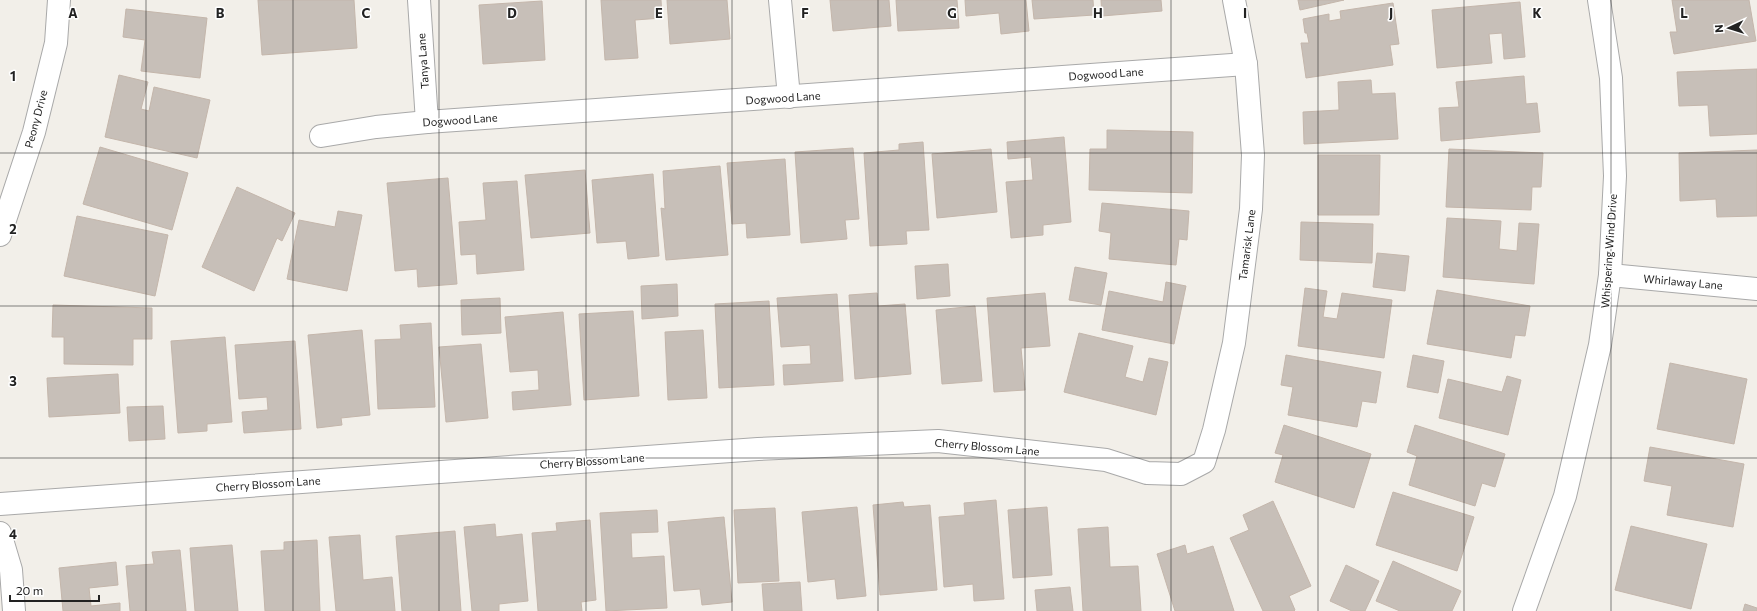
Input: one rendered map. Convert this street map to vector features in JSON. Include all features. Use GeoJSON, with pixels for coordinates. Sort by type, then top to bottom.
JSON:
{"type":"FeatureCollection","features":[{"type":"Feature","properties":{"kind":"street","name":"Peony Drive"},"geometry":{"type":"LineString","coordinates":[[0,235],[36,125],[56,43],[59,0]]}},
{"type":"Feature","properties":{"kind":"street","name":"Tanya Lane"},"geometry":{"type":"LineString","coordinates":[[419,0],[427,122]]}},
{"type":"Feature","properties":{"kind":"street"},"geometry":{"type":"LineString","coordinates":[[780,0],[789,97]]}},
{"type":"Feature","properties":{"kind":"street","name":"Tamarisk Lane"},"geometry":{"type":"LineString","coordinates":[[1181,474],[1204,462],[1214,430],[1234,343],[1251,209],[1253,155],[1246,64],[1234,0]]}},
{"type":"Feature","properties":{"kind":"street","name":"Whispering Wind Drive"},"geometry":{"type":"LineString","coordinates":[[1524,611],[1565,496],[1600,345],[1610,275],[1615,176],[1611,78],[1599,0]]}},
{"type":"Feature","properties":{"kind":"street","name":"Dogwood Lane"},"geometry":{"type":"LineString","coordinates":[[321,136],[376,127],[427,122],[1246,64]]}},
{"type":"Feature","properties":{"kind":"street","name":"Whirlaway Lane"},"geometry":{"type":"LineString","coordinates":[[1610,275],[1757,289]]}},
{"type":"Feature","properties":{"kind":"street","name":"Cherry Blossom Lane"},"geometry":{"type":"LineString","coordinates":[[0,504],[758,449],[938,441],[1106,460],[1147,473],[1181,474]]}},
{"type":"Feature","properties":{"kind":"street"},"geometry":{"type":"LineString","coordinates":[[0,534],[11,570],[14,611]]}},
{"type":"Feature","properties":{"kind":"building"},"geometry":{"type":"Polygon","coordinates":[[[258,0],[354,0],[357,48],[262,55],[258,0]]]}},
{"type":"Feature","properties":{"kind":"building"},"geometry":{"type":"Polygon","coordinates":[[[601,0],[661,0],[662,18],[635,20],[638,58],[605,60],[601,0]]]}},
{"type":"Feature","properties":{"kind":"building"},"geometry":{"type":"Polygon","coordinates":[[[667,0],[727,0],[730,39],[670,44],[667,0]]]}},
{"type":"Feature","properties":{"kind":"building"},"geometry":{"type":"Polygon","coordinates":[[[830,0],[889,0],[891,26],[833,31],[830,0]]]}},
{"type":"Feature","properties":{"kind":"building"},"geometry":{"type":"Polygon","coordinates":[[[896,0],[957,0],[959,28],[898,31],[896,0]]]}},
{"type":"Feature","properties":{"kind":"building"},"geometry":{"type":"Polygon","coordinates":[[[965,0],[1026,0],[1029,31],[1001,34],[999,13],[966,16],[965,0]]]}},
{"type":"Feature","properties":{"kind":"building"},"geometry":{"type":"Polygon","coordinates":[[[1032,0],[1093,0],[1094,15],[1034,19],[1032,0]]]}},
{"type":"Feature","properties":{"kind":"building"},"geometry":{"type":"Polygon","coordinates":[[[1101,0],[1161,0],[1162,11],[1102,16],[1101,0]]]}},
{"type":"Feature","properties":{"kind":"building"},"geometry":{"type":"Polygon","coordinates":[[[1298,0],[1344,0],[1300,10],[1298,0]]]}},
{"type":"Feature","properties":{"kind":"building"},"geometry":{"type":"Polygon","coordinates":[[[1672,0],[1749,0],[1756,41],[1674,54],[1670,32],[1677,32],[1672,0]]]}},
{"type":"Feature","properties":{"kind":"building"},"geometry":{"type":"Polygon","coordinates":[[[542,1],[545,60],[483,64],[479,5],[542,1]]]}},
{"type":"Feature","properties":{"kind":"building"},"geometry":{"type":"Polygon","coordinates":[[[1520,2],[1525,57],[1504,59],[1502,33],[1489,34],[1492,63],[1437,68],[1432,10],[1520,2]]]}},
{"type":"Feature","properties":{"kind":"building"},"geometry":{"type":"Polygon","coordinates":[[[1393,3],[1399,44],[1390,45],[1393,65],[1306,78],[1301,43],[1309,43],[1307,33],[1305,33],[1303,19],[1329,14],[1329,21],[1341,19],[1340,11],[1393,3]]]}},
{"type":"Feature","properties":{"kind":"building"},"geometry":{"type":"Polygon","coordinates":[[[126,9],[207,18],[200,78],[141,71],[145,40],[123,37],[126,9]]]}},
{"type":"Feature","properties":{"kind":"building"},"geometry":{"type":"Polygon","coordinates":[[[1757,69],[1757,134],[1710,136],[1708,105],[1679,106],[1677,72],[1757,69]]]}},
{"type":"Feature","properties":{"kind":"building"},"geometry":{"type":"Polygon","coordinates":[[[119,75],[148,82],[141,109],[149,111],[154,87],[210,100],[197,158],[105,137],[119,75]]]}},
{"type":"Feature","properties":{"kind":"building"},"geometry":{"type":"Polygon","coordinates":[[[1524,76],[1526,104],[1537,103],[1540,132],[1441,141],[1439,108],[1459,107],[1456,82],[1524,76]]]}},
{"type":"Feature","properties":{"kind":"building"},"geometry":{"type":"Polygon","coordinates":[[[1371,80],[1372,94],[1395,93],[1398,139],[1304,144],[1303,112],[1339,110],[1338,82],[1371,80]]]}},
{"type":"Feature","properties":{"kind":"building"},"geometry":{"type":"Polygon","coordinates":[[[1107,130],[1193,132],[1192,193],[1089,190],[1090,149],[1107,149],[1107,130]]]}},
{"type":"Feature","properties":{"kind":"building"},"geometry":{"type":"Polygon","coordinates":[[[1064,137],[1071,222],[1043,225],[1043,235],[1011,238],[1006,182],[1033,180],[1031,157],[1008,159],[1007,142],[1064,137]]]}},
{"type":"Feature","properties":{"kind":"building"},"geometry":{"type":"Polygon","coordinates":[[[923,142],[929,230],[906,231],[907,244],[870,246],[864,153],[899,150],[899,144],[923,142]]]}},
{"type":"Feature","properties":{"kind":"building"},"geometry":{"type":"Polygon","coordinates":[[[100,147],[188,173],[172,230],[83,204],[100,147]]]}},
{"type":"Feature","properties":{"kind":"building"},"geometry":{"type":"Polygon","coordinates":[[[853,148],[859,219],[845,220],[847,239],[801,243],[795,152],[853,148]]]}},
{"type":"Feature","properties":{"kind":"building"},"geometry":{"type":"Polygon","coordinates":[[[991,149],[997,212],[937,218],[932,154],[991,149]]]}},
{"type":"Feature","properties":{"kind":"building"},"geometry":{"type":"Polygon","coordinates":[[[1449,149],[1543,153],[1541,187],[1532,187],[1531,210],[1446,207],[1449,149]]]}},
{"type":"Feature","properties":{"kind":"building"},"geometry":{"type":"Polygon","coordinates":[[[1757,150],[1757,216],[1717,217],[1716,199],[1680,201],[1679,153],[1757,150]]]}},
{"type":"Feature","properties":{"kind":"building"},"geometry":{"type":"Polygon","coordinates":[[[1318,155],[1380,155],[1379,215],[1318,215],[1318,155]]]}},
{"type":"Feature","properties":{"kind":"building"},"geometry":{"type":"Polygon","coordinates":[[[785,159],[790,235],[747,238],[746,223],[732,224],[727,163],[785,159]]]}},
{"type":"Feature","properties":{"kind":"building"},"geometry":{"type":"Polygon","coordinates":[[[720,166],[728,255],[666,260],[661,208],[665,209],[663,171],[720,166]]]}},
{"type":"Feature","properties":{"kind":"building"},"geometry":{"type":"Polygon","coordinates":[[[585,170],[590,233],[531,238],[525,175],[585,170]]]}},
{"type":"Feature","properties":{"kind":"building"},"geometry":{"type":"Polygon","coordinates":[[[653,174],[659,256],[628,259],[626,241],[597,243],[592,180],[653,174]]]}},
{"type":"Feature","properties":{"kind":"building"},"geometry":{"type":"Polygon","coordinates":[[[448,178],[457,284],[418,287],[417,269],[395,271],[387,183],[448,178]]]}},
{"type":"Feature","properties":{"kind":"building"},"geometry":{"type":"Polygon","coordinates":[[[517,181],[524,270],[477,274],[476,254],[461,255],[459,222],[486,220],[483,183],[517,181]]]}},
{"type":"Feature","properties":{"kind":"building"},"geometry":{"type":"Polygon","coordinates":[[[237,187],[295,213],[282,241],[277,238],[254,291],[202,267],[237,187]]]}},
{"type":"Feature","properties":{"kind":"building"},"geometry":{"type":"Polygon","coordinates":[[[1102,203],[1189,211],[1187,240],[1179,239],[1176,265],[1109,259],[1111,233],[1099,231],[1102,203]]]}},
{"type":"Feature","properties":{"kind":"building"},"geometry":{"type":"Polygon","coordinates":[[[338,211],[362,215],[347,291],[287,279],[299,220],[335,227],[338,211]]]}},
{"type":"Feature","properties":{"kind":"building"},"geometry":{"type":"Polygon","coordinates":[[[77,216],[168,235],[155,296],[64,276],[77,216]]]}},
{"type":"Feature","properties":{"kind":"building"},"geometry":{"type":"Polygon","coordinates":[[[1447,218],[1501,221],[1499,249],[1517,251],[1519,223],[1539,224],[1534,284],[1443,277],[1447,218]]]}},
{"type":"Feature","properties":{"kind":"building"},"geometry":{"type":"Polygon","coordinates":[[[1301,222],[1373,224],[1372,263],[1300,260],[1301,222]]]}},
{"type":"Feature","properties":{"kind":"building"},"geometry":{"type":"Polygon","coordinates":[[[1377,253],[1409,256],[1405,291],[1373,287],[1377,253]]]}},
{"type":"Feature","properties":{"kind":"building"},"geometry":{"type":"Polygon","coordinates":[[[948,264],[950,296],[917,299],[915,266],[948,264]]]}},
{"type":"Feature","properties":{"kind":"building"},"geometry":{"type":"Polygon","coordinates":[[[1075,267],[1107,273],[1101,305],[1069,300],[1075,267]]]}},
{"type":"Feature","properties":{"kind":"building"},"geometry":{"type":"Polygon","coordinates":[[[1166,282],[1186,286],[1174,344],[1102,330],[1109,291],[1163,302],[1166,282]]]}},
{"type":"Feature","properties":{"kind":"building"},"geometry":{"type":"Polygon","coordinates":[[[677,284],[678,316],[642,319],[641,286],[677,284]]]}},
{"type":"Feature","properties":{"kind":"building"},"geometry":{"type":"Polygon","coordinates":[[[1305,288],[1327,291],[1323,317],[1337,319],[1342,293],[1392,300],[1384,358],[1298,346],[1305,288]]]}},
{"type":"Feature","properties":{"kind":"building"},"geometry":{"type":"Polygon","coordinates":[[[1437,290],[1530,306],[1525,336],[1515,335],[1511,358],[1427,344],[1437,290]]]}},
{"type":"Feature","properties":{"kind":"building"},"geometry":{"type":"Polygon","coordinates":[[[877,293],[878,306],[905,304],[911,374],[855,379],[849,295],[877,293]]]}},
{"type":"Feature","properties":{"kind":"building"},"geometry":{"type":"Polygon","coordinates":[[[1045,293],[1050,346],[1021,348],[1025,390],[994,392],[987,298],[1045,293]]]}},
{"type":"Feature","properties":{"kind":"building"},"geometry":{"type":"Polygon","coordinates":[[[837,294],[843,381],[784,385],[783,365],[811,364],[810,345],[781,347],[777,298],[837,294]]]}},
{"type":"Feature","properties":{"kind":"building"},"geometry":{"type":"Polygon","coordinates":[[[500,298],[501,333],[462,335],[461,300],[500,298]]]}},
{"type":"Feature","properties":{"kind":"building"},"geometry":{"type":"Polygon","coordinates":[[[769,301],[774,385],[719,388],[715,304],[769,301]]]}},
{"type":"Feature","properties":{"kind":"building"},"geometry":{"type":"Polygon","coordinates":[[[53,305],[152,308],[152,339],[133,339],[133,365],[64,364],[64,337],[52,337],[53,305]]]}},
{"type":"Feature","properties":{"kind":"building"},"geometry":{"type":"Polygon","coordinates":[[[975,306],[982,381],[942,384],[936,310],[975,306]]]}},
{"type":"Feature","properties":{"kind":"building"},"geometry":{"type":"Polygon","coordinates":[[[633,311],[639,396],[584,400],[579,314],[633,311]]]}},
{"type":"Feature","properties":{"kind":"building"},"geometry":{"type":"Polygon","coordinates":[[[563,312],[571,405],[513,410],[512,392],[539,390],[538,370],[510,372],[505,317],[563,312]]]}},
{"type":"Feature","properties":{"kind":"building"},"geometry":{"type":"Polygon","coordinates":[[[431,323],[435,407],[378,409],[375,340],[401,339],[400,325],[431,323]]]}},
{"type":"Feature","properties":{"kind":"building"},"geometry":{"type":"Polygon","coordinates":[[[362,330],[370,415],[341,418],[342,425],[317,428],[308,335],[362,330]]]}},
{"type":"Feature","properties":{"kind":"building"},"geometry":{"type":"Polygon","coordinates":[[[703,330],[707,398],[668,400],[665,332],[703,330]]]}},
{"type":"Feature","properties":{"kind":"building"},"geometry":{"type":"Polygon","coordinates":[[[1079,333],[1133,346],[1125,377],[1143,382],[1149,358],[1168,362],[1156,415],[1064,392],[1079,333]]]}},
{"type":"Feature","properties":{"kind":"building"},"geometry":{"type":"Polygon","coordinates":[[[225,337],[232,422],[207,424],[207,431],[178,433],[171,341],[225,337]]]}},
{"type":"Feature","properties":{"kind":"building"},"geometry":{"type":"Polygon","coordinates":[[[295,341],[301,429],[244,433],[242,412],[268,410],[267,397],[239,399],[235,345],[295,341]]]}},
{"type":"Feature","properties":{"kind":"building"},"geometry":{"type":"Polygon","coordinates":[[[481,344],[488,418],[446,422],[439,347],[481,344]]]}},
{"type":"Feature","properties":{"kind":"building"},"geometry":{"type":"Polygon","coordinates":[[[1286,355],[1381,372],[1376,403],[1362,401],[1357,427],[1288,415],[1293,387],[1281,385],[1286,355]]]}},
{"type":"Feature","properties":{"kind":"building"},"geometry":{"type":"Polygon","coordinates":[[[1413,355],[1444,361],[1438,393],[1407,387],[1413,355]]]}},
{"type":"Feature","properties":{"kind":"building"},"geometry":{"type":"Polygon","coordinates":[[[1670,363],[1747,379],[1734,444],[1657,429],[1670,363]]]}},
{"type":"Feature","properties":{"kind":"building"},"geometry":{"type":"Polygon","coordinates":[[[118,374],[120,413],[49,417],[47,378],[118,374]]]}},
{"type":"Feature","properties":{"kind":"building"},"geometry":{"type":"Polygon","coordinates":[[[1507,376],[1521,380],[1508,435],[1439,418],[1448,379],[1502,392],[1507,376]]]}},
{"type":"Feature","properties":{"kind":"building"},"geometry":{"type":"Polygon","coordinates":[[[163,406],[165,439],[129,441],[127,407],[163,406]]]}},
{"type":"Feature","properties":{"kind":"building"},"geometry":{"type":"Polygon","coordinates":[[[1284,425],[1371,454],[1354,508],[1275,482],[1283,455],[1275,453],[1284,425]]]}},
{"type":"Feature","properties":{"kind":"building"},"geometry":{"type":"Polygon","coordinates":[[[1415,425],[1505,454],[1495,487],[1482,483],[1475,506],[1409,485],[1417,456],[1407,452],[1415,425]]]}},
{"type":"Feature","properties":{"kind":"building"},"geometry":{"type":"Polygon","coordinates":[[[1650,447],[1744,464],[1733,527],[1667,515],[1672,486],[1644,481],[1650,447]]]}},
{"type":"Feature","properties":{"kind":"building"},"geometry":{"type":"Polygon","coordinates":[[[1393,492],[1474,517],[1457,571],[1376,545],[1393,492]]]}},
{"type":"Feature","properties":{"kind":"building"},"geometry":{"type":"Polygon","coordinates":[[[996,500],[1004,599],[974,601],[973,584],[944,587],[939,517],[965,515],[964,503],[996,500]]]}},
{"type":"Feature","properties":{"kind":"building"},"geometry":{"type":"Polygon","coordinates":[[[1273,501],[1311,586],[1289,596],[1295,610],[1294,611],[1263,611],[1230,538],[1249,530],[1243,515],[1273,501]]]}},
{"type":"Feature","properties":{"kind":"building"},"geometry":{"type":"Polygon","coordinates":[[[903,502],[904,507],[930,505],[937,590],[880,595],[873,505],[903,502]]]}},
{"type":"Feature","properties":{"kind":"building"},"geometry":{"type":"Polygon","coordinates":[[[857,507],[866,596],[837,599],[835,579],[808,582],[802,512],[857,507]]]}},
{"type":"Feature","properties":{"kind":"building"},"geometry":{"type":"Polygon","coordinates":[[[1047,507],[1052,575],[1013,578],[1008,510],[1047,507]]]}},
{"type":"Feature","properties":{"kind":"building"},"geometry":{"type":"Polygon","coordinates":[[[775,508],[779,581],[738,583],[734,510],[775,508]]]}},
{"type":"Feature","properties":{"kind":"building"},"geometry":{"type":"Polygon","coordinates":[[[657,510],[658,532],[631,533],[632,558],[664,556],[667,608],[606,611],[600,513],[657,510]]]}},
{"type":"Feature","properties":{"kind":"building"},"geometry":{"type":"Polygon","coordinates":[[[724,517],[732,602],[702,605],[700,589],[674,591],[668,522],[724,517]]]}},
{"type":"Feature","properties":{"kind":"building"},"geometry":{"type":"Polygon","coordinates":[[[590,520],[596,600],[581,602],[582,611],[538,611],[532,533],[557,531],[556,523],[590,520]]]}},
{"type":"Feature","properties":{"kind":"building"},"geometry":{"type":"Polygon","coordinates":[[[495,524],[496,537],[522,534],[528,601],[499,604],[499,611],[472,611],[464,527],[495,524]]]}},
{"type":"Feature","properties":{"kind":"building"},"geometry":{"type":"Polygon","coordinates":[[[1631,526],[1707,544],[1691,609],[1615,590],[1631,526]]]}},
{"type":"Feature","properties":{"kind":"building"},"geometry":{"type":"Polygon","coordinates":[[[1108,527],[1110,567],[1138,566],[1141,611],[1083,611],[1078,529],[1108,527]]]}},
{"type":"Feature","properties":{"kind":"building"},"geometry":{"type":"Polygon","coordinates":[[[455,531],[461,611],[402,611],[396,536],[455,531]]]}},
{"type":"Feature","properties":{"kind":"building"},"geometry":{"type":"Polygon","coordinates":[[[360,535],[363,580],[392,577],[395,611],[336,611],[329,537],[360,535]]]}},
{"type":"Feature","properties":{"kind":"building"},"geometry":{"type":"Polygon","coordinates":[[[317,540],[320,611],[265,611],[261,551],[284,550],[284,542],[317,540]]]}},
{"type":"Feature","properties":{"kind":"building"},"geometry":{"type":"Polygon","coordinates":[[[232,545],[238,611],[195,611],[190,548],[232,545]]]}},
{"type":"Feature","properties":{"kind":"building"},"geometry":{"type":"Polygon","coordinates":[[[1185,545],[1187,554],[1213,546],[1234,611],[1175,611],[1157,554],[1185,545]]]}},
{"type":"Feature","properties":{"kind":"building"},"geometry":{"type":"Polygon","coordinates":[[[180,550],[186,611],[130,611],[126,566],[154,564],[152,552],[180,550]]]}},
{"type":"Feature","properties":{"kind":"building"},"geometry":{"type":"Polygon","coordinates":[[[1393,561],[1461,591],[1452,611],[1400,611],[1376,601],[1393,561]]]}},
{"type":"Feature","properties":{"kind":"building"},"geometry":{"type":"Polygon","coordinates":[[[116,562],[118,585],[89,588],[91,606],[120,603],[120,611],[63,611],[59,568],[116,562]]]}},
{"type":"Feature","properties":{"kind":"building"},"geometry":{"type":"Polygon","coordinates":[[[1346,565],[1379,581],[1365,611],[1352,611],[1330,601],[1346,565]]]}},
{"type":"Feature","properties":{"kind":"building"},"geometry":{"type":"Polygon","coordinates":[[[800,582],[802,611],[764,611],[762,584],[800,582]]]}},
{"type":"Feature","properties":{"kind":"building"},"geometry":{"type":"Polygon","coordinates":[[[1070,587],[1073,611],[1037,611],[1035,590],[1070,587]]]}},
{"type":"Feature","properties":{"kind":"building"},"geometry":{"type":"Polygon","coordinates":[[[1745,604],[1757,608],[1757,611],[1743,611],[1745,604]]]}}]}
